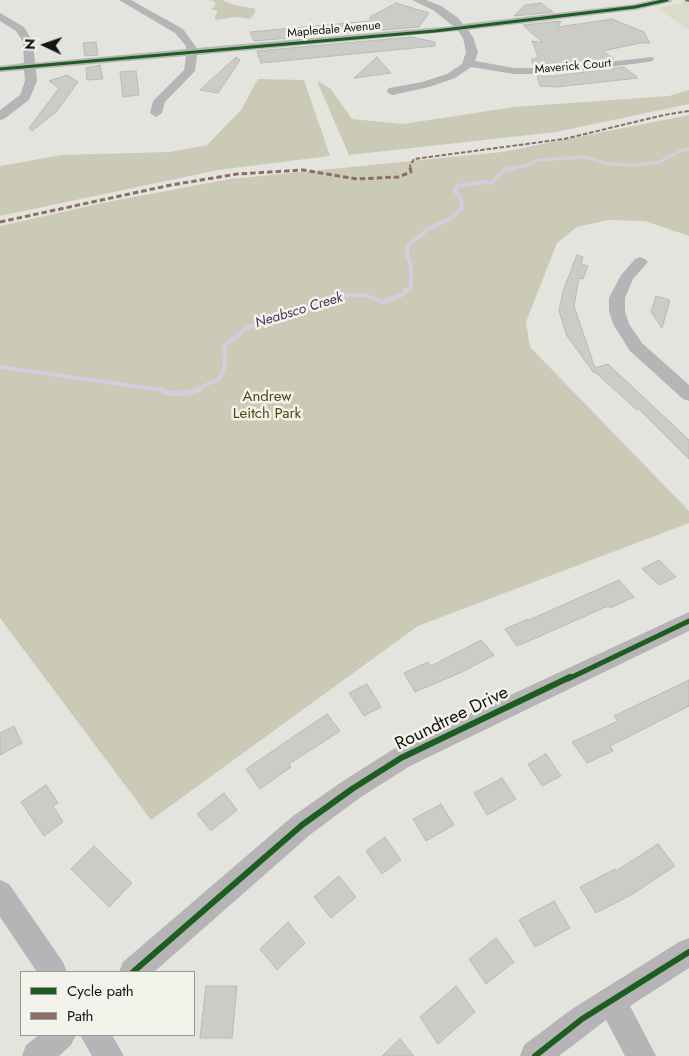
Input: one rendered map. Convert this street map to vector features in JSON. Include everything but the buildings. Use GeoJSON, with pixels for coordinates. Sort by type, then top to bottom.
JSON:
{"type":"FeatureCollection","features":[{"type":"Feature","properties":{"kind":"street"},"geometry":{"type":"LineString","coordinates":[[124,0],[179,31],[188,40],[192,52],[189,71],[159,101],[156,113]]}},
{"type":"Feature","properties":{"kind":"street"},"geometry":{"type":"LineString","coordinates":[[393,91],[439,81],[459,72],[468,63],[472,52],[468,37],[445,13],[417,0]]}},
{"type":"Feature","properties":{"kind":"street"},"geometry":{"type":"LineString","coordinates":[[591,0],[604,11]]}},
{"type":"Feature","properties":{"kind":"street","name":"Mapledale Avenue"},"geometry":{"type":"LineString","coordinates":[[0,69],[460,29],[604,11],[668,0]]}},
{"type":"Feature","properties":{"kind":"street"},"geometry":{"type":"LineString","coordinates":[[0,16],[20,29],[25,36],[30,48],[31,84],[20,102],[0,116]]}},
{"type":"Feature","properties":{"kind":"street","name":"Maverick Court"},"geometry":{"type":"LineString","coordinates":[[468,63],[539,72],[564,71],[648,58]]}},
{"type":"Feature","properties":{"kind":"street"},"geometry":{"type":"LineString","coordinates":[[640,262],[626,278],[618,293],[616,304],[621,324],[636,347],[689,395]]}},
{"type":"Feature","properties":{"kind":"street","name":"Roundtree Drive"},"geometry":{"type":"LineString","coordinates":[[134,971],[302,825],[352,788],[402,758],[689,621]]}},
{"type":"Feature","properties":{"kind":"street"},"geometry":{"type":"LineString","coordinates":[[0,893],[52,971]]}},
{"type":"Feature","properties":{"kind":"street"},"geometry":{"type":"LineString","coordinates":[[535,1056],[556,1038],[611,1000],[689,952]]}},
{"type":"Feature","properties":{"kind":"street"},"geometry":{"type":"LineString","coordinates":[[611,1000],[641,1056]]}},
{"type":"Feature","properties":{"kind":"street"},"geometry":{"type":"LineString","coordinates":[[37,1056],[61,1036]]}},
{"type":"Feature","properties":{"kind":"street"},"geometry":{"type":"LineString","coordinates":[[96,1036],[109,1056]]}},
{"type":"Feature","properties":{"kind":"green space"},"geometry":{"type":"Polygon","coordinates":[[[207,0],[222,0],[234,5],[252,8],[255,9],[255,13],[250,19],[236,17],[217,20],[214,18],[218,11],[211,9],[216,4],[213,1],[207,0]]]}},
{"type":"Feature","properties":{"kind":"green space"},"geometry":{"type":"Polygon","coordinates":[[[689,0],[689,30],[657,8],[680,3],[689,0]]]}},
{"type":"Feature","properties":{"kind":"green space"},"geometry":{"type":"Polygon","coordinates":[[[258,79],[304,80],[330,156],[218,170],[0,216],[0,166],[62,155],[170,152],[207,145],[241,110],[258,79]]]}},
{"type":"Feature","properties":{"kind":"green space"},"geometry":{"type":"Polygon","coordinates":[[[317,81],[330,88],[352,119],[403,124],[514,107],[669,96],[689,90],[689,104],[556,132],[349,155],[317,81]]]}},
{"type":"Feature","properties":{"kind":"green space","name":"Andrew Leitch Park"},"geometry":{"type":"Polygon","coordinates":[[[689,115],[689,236],[645,221],[608,220],[577,227],[557,243],[526,322],[530,347],[689,511],[689,523],[418,626],[151,820],[0,618],[0,226],[107,202],[230,179],[502,152],[689,115]]]}},
{"type":"Feature","properties":{"kind":"waterway","name":"Neabsco Creek"},"geometry":{"type":"LineString","coordinates":[[508,169],[528,165],[537,160],[586,157],[607,164],[635,165],[659,162],[680,151],[689,149]]}},
{"type":"Feature","properties":{"kind":"waterway","name":"Neabsco Creek"},"geometry":{"type":"LineString","coordinates":[[196,390],[220,378],[225,365],[224,346],[248,327],[338,296],[365,295],[383,302],[402,295],[411,286],[411,266],[407,257],[408,246],[429,228],[448,220],[462,208],[461,199],[455,191],[457,186],[483,182],[492,183],[504,170],[514,168]]}},
{"type":"Feature","properties":{"kind":"waterway","name":"Neabsco Creek"},"geometry":{"type":"LineString","coordinates":[[0,367],[161,390]]}},
{"type":"Feature","properties":{"kind":"waterway","name":"Neabsco Creek"},"geometry":{"type":"LineString","coordinates":[[161,390],[167,393],[183,394],[200,389]]}},
{"type":"Feature","properties":{"kind":"marked path"},"geometry":{"type":"LineString","coordinates":[[685,0],[689,1]]}},
{"type":"Feature","properties":{"kind":"marked path"},"geometry":{"type":"LineString","coordinates":[[0,222],[171,185],[237,174],[303,170],[357,179],[398,177],[411,172],[410,166],[414,159],[564,139],[664,115],[689,111]]}},
{"type":"Feature","properties":{"kind":"cycle path"},"geometry":{"type":"LineString","coordinates":[[0,69],[435,31],[635,7],[667,0]]}},
{"type":"Feature","properties":{"kind":"cycle path"},"geometry":{"type":"LineString","coordinates":[[134,971],[302,825],[352,789],[401,758],[689,621]]}},
{"type":"Feature","properties":{"kind":"cycle path"},"geometry":{"type":"LineString","coordinates":[[535,1056],[582,1019],[689,952]]}}]}
